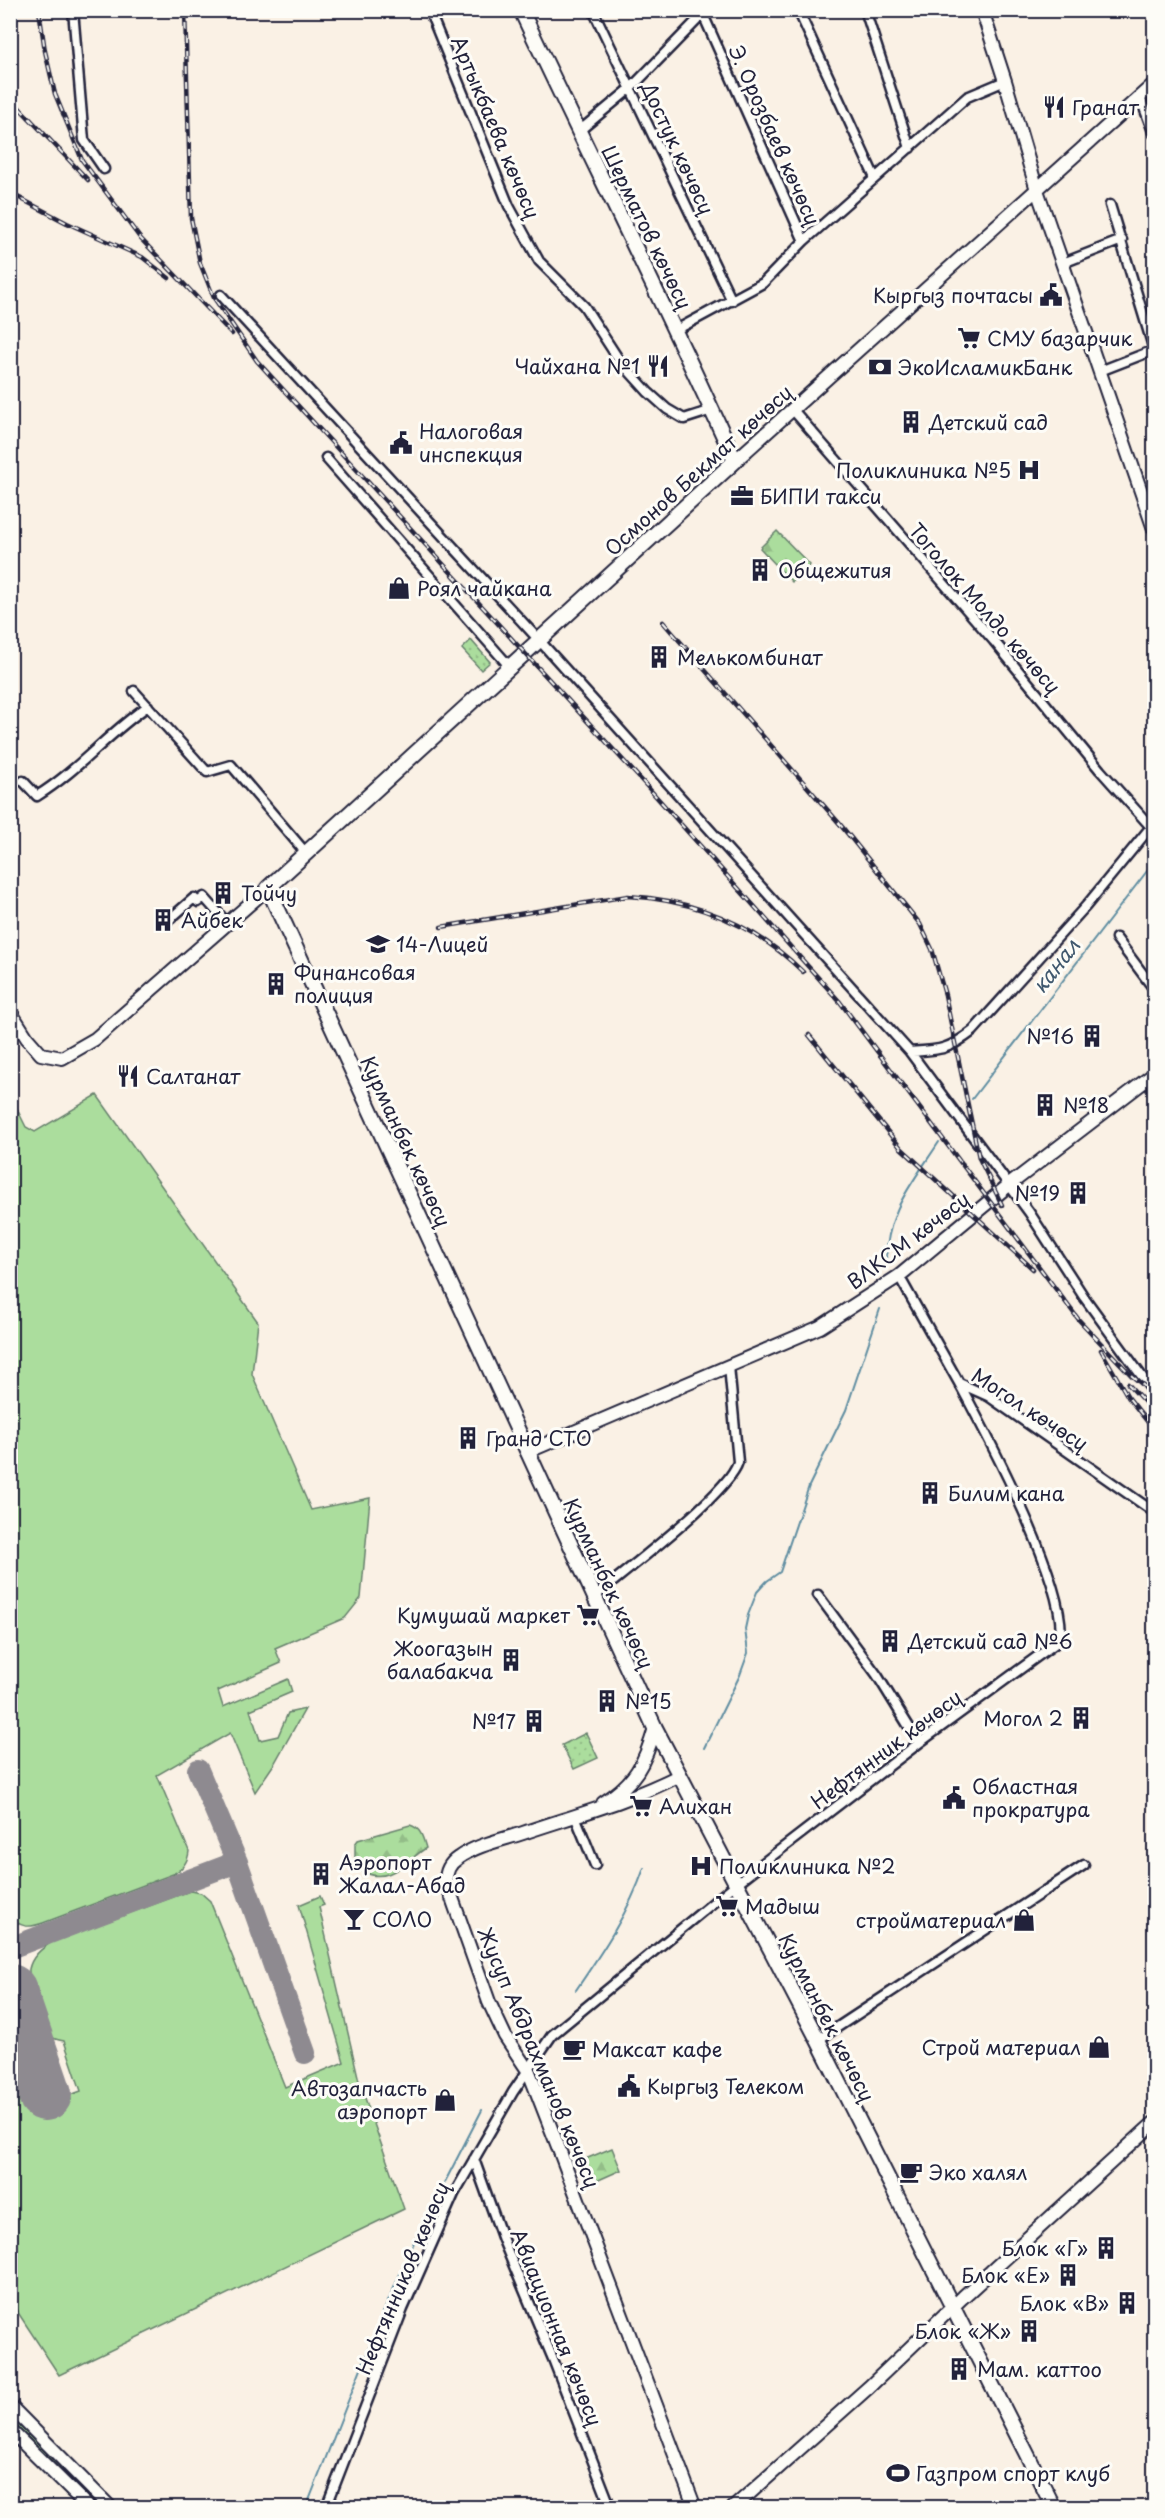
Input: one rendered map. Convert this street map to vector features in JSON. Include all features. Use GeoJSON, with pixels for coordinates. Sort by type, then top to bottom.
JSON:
{"type":"FeatureCollection","features":[{"type":"Feature","properties":{"kind":"main road","name":"Шерматов көчөсү"},"geometry":{"type":"LineString","coordinates":[[521,10],[578,132],[676,330],[735,461]]}},
{"type":"Feature","properties":{"kind":"main road"},"geometry":{"type":"LineString","coordinates":[[982,10],[1037,190],[1155,529]]}},
{"type":"Feature","properties":{"kind":"main road","name":"Осмонов Бекмат көчөсү"},"geometry":{"type":"LineString","coordinates":[[268,888],[735,461],[1155,84]]}},
{"type":"Feature","properties":{"kind":"main road"},"geometry":{"type":"LineString","coordinates":[[10,1011],[27,1038],[41,1054],[62,1058],[95,1039],[268,888]]}},
{"type":"Feature","properties":{"kind":"main road","name":"Курманбек көчөсү"},"geometry":{"type":"LineString","coordinates":[[268,888],[655,1728],[818,2040],[1054,2508]]}},
{"type":"Feature","properties":{"kind":"main road","name":"ВЛКСМ көчөсү"},"geometry":{"type":"LineString","coordinates":[[527,1452],[820,1327],[899,1276],[1009,1185],[1155,1074]]}},
{"type":"Feature","properties":{"kind":"main road"},"geometry":{"type":"LineString","coordinates":[[592,1810],[625,1788],[634,1777],[643,1763],[655,1728]]}},
{"type":"Feature","properties":{"kind":"main road","name":"Жусуп Абдрахманов көчөсү"},"geometry":{"type":"LineString","coordinates":[[680,1775],[615,1804],[575,1815],[476,1849],[457,1858],[446,1871],[446,1881],[489,2001],[505,2036],[529,2072],[695,2508]]}},
{"type":"Feature","properties":{"kind":"main road"},"geometry":{"type":"LineString","coordinates":[[733,2508],[869,2387],[951,2307],[1155,2122]]}},
{"type":"Feature","properties":{"kind":"main road"},"geometry":{"type":"LineString","coordinates":[[10,2406],[111,2508]]}},
{"type":"Feature","properties":{"kind":"main road"},"geometry":{"type":"LineString","coordinates":[[10,2430],[88,2508]]}},
{"type":"Feature","properties":{"kind":"street"},"geometry":{"type":"LineString","coordinates":[[73,10],[84,140],[104,169]]}},
{"type":"Feature","properties":{"kind":"street","name":"Артыкбаева көчөсү"},"geometry":{"type":"LineString","coordinates":[[429,10],[509,206],[539,261],[584,306],[619,360],[667,409],[684,418],[712,410]]}},
{"type":"Feature","properties":{"kind":"street","name":"Достук көчөсү"},"geometry":{"type":"LineString","coordinates":[[593,10],[732,301]]}},
{"type":"Feature","properties":{"kind":"street"},"geometry":{"type":"LineString","coordinates":[[798,10],[875,178]]}},
{"type":"Feature","properties":{"kind":"street"},"geometry":{"type":"LineString","coordinates":[[865,10],[910,148]]}},
{"type":"Feature","properties":{"kind":"street"},"geometry":{"type":"LineString","coordinates":[[578,132],[631,88],[704,12]]}},
{"type":"Feature","properties":{"kind":"street","name":"Э. Орозбаев көчөсү"},"geometry":{"type":"LineString","coordinates":[[704,12],[804,241]]}},
{"type":"Feature","properties":{"kind":"street"},"geometry":{"type":"LineString","coordinates":[[676,330],[763,284],[804,241],[968,97],[1005,81]]}},
{"type":"Feature","properties":{"kind":"street"},"geometry":{"type":"LineString","coordinates":[[1140,97],[1155,134]]}},
{"type":"Feature","properties":{"kind":"street"},"geometry":{"type":"LineString","coordinates":[[1100,371],[1154,350],[1110,205]]}},
{"type":"Feature","properties":{"kind":"street"},"geometry":{"type":"LineString","coordinates":[[1063,263],[1122,240]]}},
{"type":"Feature","properties":{"kind":"street"},"geometry":{"type":"LineString","coordinates":[[221,295],[539,640],[910,1053],[1009,1185],[1084,1297],[1155,1393]]}},
{"type":"Feature","properties":{"kind":"street","name":"Тоголок Молдо көчөсү"},"geometry":{"type":"LineString","coordinates":[[793,410],[994,641],[1100,770],[1153,825]]}},
{"type":"Feature","properties":{"kind":"street"},"geometry":{"type":"LineString","coordinates":[[326,458],[510,667]]}},
{"type":"Feature","properties":{"kind":"street"},"geometry":{"type":"LineString","coordinates":[[134,691],[207,772],[231,765],[306,853]]}},
{"type":"Feature","properties":{"kind":"street"},"geometry":{"type":"LineString","coordinates":[[23,781],[37,796],[62,781],[123,724],[148,706]]}},
{"type":"Feature","properties":{"kind":"street"},"geometry":{"type":"LineString","coordinates":[[910,1053],[943,1050],[955,1045],[974,1031],[1086,906],[1153,825]]}},
{"type":"Feature","properties":{"kind":"street"},"geometry":{"type":"LineString","coordinates":[[170,919],[194,898],[198,902],[204,897],[227,923]]}},
{"type":"Feature","properties":{"kind":"street"},"geometry":{"type":"LineString","coordinates":[[1116,939],[1155,989]]}},
{"type":"Feature","properties":{"kind":"street","name":"Могол көчөсү"},"geometry":{"type":"LineString","coordinates":[[899,1276],[959,1383],[988,1396],[1155,1512]]}},
{"type":"Feature","properties":{"kind":"street"},"geometry":{"type":"LineString","coordinates":[[594,1597],[711,1498],[735,1472],[738,1462],[729,1366]]}},
{"type":"Feature","properties":{"kind":"street","name":"Нефтянник көчөсү"},"geometry":{"type":"LineString","coordinates":[[529,2072],[552,2036],[737,1883],[919,1743],[1060,1640],[1062,1630],[1058,1605],[1044,1563],[1009,1481],[959,1383]]}},
{"type":"Feature","properties":{"kind":"street"},"geometry":{"type":"LineString","coordinates":[[818,1595],[878,1675],[919,1743]]}},
{"type":"Feature","properties":{"kind":"street"},"geometry":{"type":"LineString","coordinates":[[575,1815],[595,1865]]}},
{"type":"Feature","properties":{"kind":"street"},"geometry":{"type":"LineString","coordinates":[[818,2040],[1084,1865]]}},
{"type":"Feature","properties":{"kind":"street","name":"Нефтянников көчөсү"},"geometry":{"type":"LineString","coordinates":[[326,2508],[403,2309],[450,2204],[513,2091],[529,2072]]}},
{"type":"Feature","properties":{"kind":"street","name":"Авиационная көчөсү"},"geometry":{"type":"LineString","coordinates":[[474,2159],[503,2240],[553,2359],[611,2508]]}},
{"type":"Feature","properties":{"kind":"green space"},"geometry":{"type":"Polygon","coordinates":[[[777,531],[810,565],[792,582],[760,548],[777,531]]]}},
{"type":"Feature","properties":{"kind":"green space"},"geometry":{"type":"Polygon","coordinates":[[[471,640],[490,662],[481,670],[462,649],[471,640]]]}},
{"type":"Feature","properties":{"kind":"green space"},"geometry":{"type":"Polygon","coordinates":[[[10,1095],[26,1127],[35,1132],[97,1095],[258,1322],[252,1374],[311,1510],[370,1498],[361,1598],[345,1618],[275,1648],[281,1663],[218,1691],[223,1707],[288,1679],[292,1692],[250,1710],[260,1740],[278,1736],[288,1713],[305,1709],[274,1764],[255,1792],[230,1733],[157,1775],[189,1851],[182,1867],[173,1874],[33,1926],[21,1925],[10,1916],[10,1095]]]}},
{"type":"Feature","properties":{"kind":"green space"},"geometry":{"type":"Polygon","coordinates":[[[586,1733],[598,1758],[574,1769],[562,1745],[586,1733]]]}},
{"type":"Feature","properties":{"kind":"green space"},"geometry":{"type":"Polygon","coordinates":[[[410,1825],[419,1831],[426,1848],[388,1874],[371,1875],[362,1871],[355,1857],[355,1844],[358,1840],[410,1825]]]}},
{"type":"Feature","properties":{"kind":"green space"},"geometry":{"type":"Polygon","coordinates":[[[190,1891],[201,1893],[210,1901],[285,2087],[344,2062],[299,1905],[320,1896],[324,1905],[319,1907],[359,2081],[404,2209],[59,2375],[11,2302],[11,2061],[28,2114],[71,2100],[70,2095],[81,2091],[64,2041],[53,2037],[44,2024],[33,1993],[29,1969],[38,1952],[54,1941],[190,1891]]]}},
{"type":"Feature","properties":{"kind":"green space"},"geometry":{"type":"Polygon","coordinates":[[[612,2148],[621,2170],[592,2183],[583,2160],[612,2148]]]}},
{"type":"Feature","properties":{"kind":"green space"},"geometry":{"type":"Polygon","coordinates":[[[10,2414],[103,2507],[95,2507],[11,2423],[10,2414]]]}},
{"type":"Feature","properties":{"kind":"waterway","name":"канал"},"geometry":{"type":"LineString","coordinates":[[972,1099],[1154,862]]}},
{"type":"Feature","properties":{"kind":"waterway"},"geometry":{"type":"LineString","coordinates":[[886,1266],[887,1247],[895,1215],[910,1186],[939,1142]]}},
{"type":"Feature","properties":{"kind":"waterway"},"geometry":{"type":"LineString","coordinates":[[704,1748],[740,1675],[748,1653],[745,1629],[757,1592],[780,1572],[809,1486],[846,1410],[880,1309]]}},
{"type":"Feature","properties":{"kind":"waterway"},"geometry":{"type":"LineString","coordinates":[[576,1990],[623,1916],[644,1868]]}},
{"type":"Feature","properties":{"kind":"waterway"},"geometry":{"type":"LineString","coordinates":[[306,2508],[380,2320],[415,2240],[482,2110]]}},
{"type":"Feature","properties":{"kind":"taxiway"},"geometry":{"type":"LineString","coordinates":[[198,1770],[237,1862],[305,2053]]}},
{"type":"Feature","properties":{"kind":"taxiway"},"geometry":{"type":"LineString","coordinates":[[10,1948],[237,1862]]}},
{"type":"Feature","properties":{"kind":"runway"},"geometry":{"type":"LineString","coordinates":[[10,1991],[45,2094]]}},
{"type":"Feature","properties":{"kind":"railway"},"geometry":{"type":"LineString","coordinates":[[39,10],[55,94],[82,160],[140,238],[232,334]]}},
{"type":"Feature","properties":{"kind":"railway"},"geometry":{"type":"LineString","coordinates":[[185,10],[191,218],[200,263],[214,298],[257,361],[644,783],[840,1002],[1079,1320],[1132,1376],[1154,1394]]}},
{"type":"Feature","properties":{"kind":"railway"},"geometry":{"type":"LineString","coordinates":[[10,98],[88,180]]}},
{"type":"Feature","properties":{"kind":"railway"},"geometry":{"type":"LineString","coordinates":[[10,193],[67,223],[142,257],[169,278]]}},
{"type":"Feature","properties":{"kind":"railway"},"geometry":{"type":"LineString","coordinates":[[663,622],[839,823],[920,924],[932,949],[945,995],[979,1158],[1002,1205]]}},
{"type":"Feature","properties":{"kind":"railway"},"geometry":{"type":"LineString","coordinates":[[441,927],[628,896],[653,898],[700,909],[744,928],[784,955],[803,972]]}},
{"type":"Feature","properties":{"kind":"railway"},"geometry":{"type":"LineString","coordinates":[[809,1035],[901,1148],[1033,1269]]}},
{"type":"Feature","properties":{"kind":"railway"},"geometry":{"type":"LineString","coordinates":[[1101,1350],[1128,1397],[1154,1430]]}},
{"type":"Feature","properties":{"kind":"railway"},"geometry":{"type":"LineString","coordinates":[[1128,1384],[1154,1412]]}},
{"type":"Feature","properties":{"kind":"place","name":"Гранат"},"geometry":{"type":"Point","coordinates":[1054,107]}},
{"type":"Feature","properties":{"kind":"place","name":"Кыргыз почтасы"},"geometry":{"type":"Point","coordinates":[1051,295]}},
{"type":"Feature","properties":{"kind":"place","name":"СМУ базарчик"},"geometry":{"type":"Point","coordinates":[969,338]}},
{"type":"Feature","properties":{"kind":"place","name":"Чайхана №1"},"geometry":{"type":"Point","coordinates":[658,366]}},
{"type":"Feature","properties":{"kind":"place","name":"ЭкоИсламикБанк"},"geometry":{"type":"Point","coordinates":[880,367]}},
{"type":"Feature","properties":{"kind":"place","name":"Детский сад"},"geometry":{"type":"Point","coordinates":[911,422]}},
{"type":"Feature","properties":{"kind":"place","name":"Налоговая инспекция"},"geometry":{"type":"Point","coordinates":[401,443]}},
{"type":"Feature","properties":{"kind":"place","name":"Поликлиника №5"},"geometry":{"type":"Point","coordinates":[1029,470]}},
{"type":"Feature","properties":{"kind":"place","name":"БИПИ такси"},"geometry":{"type":"Point","coordinates":[742,496]}},
{"type":"Feature","properties":{"kind":"place","name":"Общежития"},"geometry":{"type":"Point","coordinates":[760,570]}},
{"type":"Feature","properties":{"kind":"place","name":"Роял чайкана"},"geometry":{"type":"Point","coordinates":[399,588]}},
{"type":"Feature","properties":{"kind":"place","name":"Мелькомбинат"},"geometry":{"type":"Point","coordinates":[659,657]}},
{"type":"Feature","properties":{"kind":"place","name":"Тойчу"},"geometry":{"type":"Point","coordinates":[223,893]}},
{"type":"Feature","properties":{"kind":"place","name":"Айбек"},"geometry":{"type":"Point","coordinates":[163,920]}},
{"type":"Feature","properties":{"kind":"place","name":"14-Лицей"},"geometry":{"type":"Point","coordinates":[378,944]}},
{"type":"Feature","properties":{"kind":"place","name":"Финансовая полиция"},"geometry":{"type":"Point","coordinates":[276,984]}},
{"type":"Feature","properties":{"kind":"place","name":"№16"},"geometry":{"type":"Point","coordinates":[1092,1036]}},
{"type":"Feature","properties":{"kind":"place","name":"Салтанат"},"geometry":{"type":"Point","coordinates":[128,1076]}},
{"type":"Feature","properties":{"kind":"place","name":"№18"},"geometry":{"type":"Point","coordinates":[1045,1105]}},
{"type":"Feature","properties":{"kind":"place","name":"№19"},"geometry":{"type":"Point","coordinates":[1078,1193]}},
{"type":"Feature","properties":{"kind":"place","name":"Гранд СТО"},"geometry":{"type":"Point","coordinates":[468,1438]}},
{"type":"Feature","properties":{"kind":"place","name":"Билим кана"},"geometry":{"type":"Point","coordinates":[930,1493]}},
{"type":"Feature","properties":{"kind":"place","name":"Кумушай маркет"},"geometry":{"type":"Point","coordinates":[588,1615]}},
{"type":"Feature","properties":{"kind":"place","name":"Детский сад №6"},"geometry":{"type":"Point","coordinates":[890,1641]}},
{"type":"Feature","properties":{"kind":"place","name":"Жоогазын балабакча"},"geometry":{"type":"Point","coordinates":[511,1660]}},
{"type":"Feature","properties":{"kind":"place","name":"№15"},"geometry":{"type":"Point","coordinates":[607,1701]}},
{"type":"Feature","properties":{"kind":"place","name":"Могол 2"},"geometry":{"type":"Point","coordinates":[1081,1718]}},
{"type":"Feature","properties":{"kind":"place","name":"№17"},"geometry":{"type":"Point","coordinates":[534,1721]}},
{"type":"Feature","properties":{"kind":"place","name":"Областная прократура"},"geometry":{"type":"Point","coordinates":[954,1798]}},
{"type":"Feature","properties":{"kind":"place","name":"Алихан"},"geometry":{"type":"Point","coordinates":[641,1806]}},
{"type":"Feature","properties":{"kind":"place","name":"Поликлиника №2"},"geometry":{"type":"Point","coordinates":[701,1866]}},
{"type":"Feature","properties":{"kind":"place","name":"Аэропорт Жалал-Абад"},"geometry":{"type":"Point","coordinates":[321,1874]}},
{"type":"Feature","properties":{"kind":"place","name":"Мадыш"},"geometry":{"type":"Point","coordinates":[727,1906]}},
{"type":"Feature","properties":{"kind":"place","name":"СОЛО"},"geometry":{"type":"Point","coordinates":[354,1919]}},
{"type":"Feature","properties":{"kind":"place","name":"стройматериал"},"geometry":{"type":"Point","coordinates":[1024,1920]}},
{"type":"Feature","properties":{"kind":"place","name":"Строй материал"},"geometry":{"type":"Point","coordinates":[1099,2047]}},
{"type":"Feature","properties":{"kind":"place","name":"Максат кафе"},"geometry":{"type":"Point","coordinates":[574,2049]}},
{"type":"Feature","properties":{"kind":"place","name":"Кыргыз Телеком"},"geometry":{"type":"Point","coordinates":[629,2086]}},
{"type":"Feature","properties":{"kind":"place","name":"Автозапчасть аэропорт"},"geometry":{"type":"Point","coordinates":[445,2100]}},
{"type":"Feature","properties":{"kind":"place","name":"Эко халял"},"geometry":{"type":"Point","coordinates":[911,2172]}},
{"type":"Feature","properties":{"kind":"place","name":"Блок «Г»"},"geometry":{"type":"Point","coordinates":[1106,2248]}},
{"type":"Feature","properties":{"kind":"place","name":"Блок «Е»"},"geometry":{"type":"Point","coordinates":[1068,2275]}},
{"type":"Feature","properties":{"kind":"place","name":"Блок «В»"},"geometry":{"type":"Point","coordinates":[1127,2303]}},
{"type":"Feature","properties":{"kind":"place","name":"Блок «Ж»"},"geometry":{"type":"Point","coordinates":[1029,2331]}},
{"type":"Feature","properties":{"kind":"place","name":"Мам. каттоо"},"geometry":{"type":"Point","coordinates":[959,2369]}},
{"type":"Feature","properties":{"kind":"place","name":"Газпром спорт клуб"},"geometry":{"type":"Point","coordinates":[898,2473]}}]}
